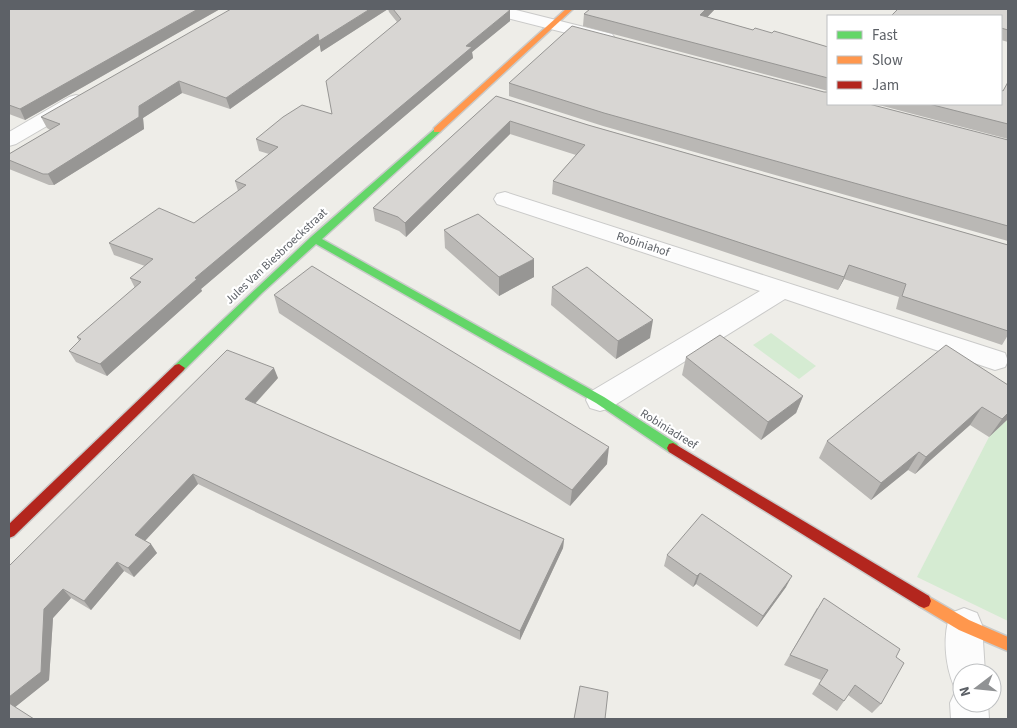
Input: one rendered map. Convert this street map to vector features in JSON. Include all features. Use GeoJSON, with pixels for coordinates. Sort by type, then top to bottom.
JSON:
{"type":"FeatureCollection","features":[{"type":"Feature","properties":{"kind":"street"},"geometry":{"type":"LineString","coordinates":[[493,9],[626,44]]}},
{"type":"Feature","properties":{"kind":"street","name":"Jules Van Biesbroeckstraat"},"geometry":{"type":"LineString","coordinates":[[9,532],[314,239],[480,96],[570,9]]}},
{"type":"Feature","properties":{"kind":"street"},"geometry":{"type":"LineString","coordinates":[[9,140],[93,92]]}},
{"type":"Feature","properties":{"kind":"street","name":"Robiniahof"},"geometry":{"type":"LineString","coordinates":[[504,199],[995,360]]}},
{"type":"Feature","properties":{"kind":"street","name":"Robiniadreef"},"geometry":{"type":"LineString","coordinates":[[314,239],[600,400],[658,440],[964,625],[1008,644]]}},
{"type":"Feature","properties":{"kind":"street"},"geometry":{"type":"LineString","coordinates":[[600,400],[782,289]]}},
{"type":"Feature","properties":{"kind":"street"},"geometry":{"type":"LineString","coordinates":[[964,625],[966,663]]}},
{"type":"Feature","properties":{"kind":"green space"},"geometry":{"type":"Polygon","coordinates":[[[771,333],[816,366],[799,379],[753,345],[771,333]]]}},
{"type":"Feature","properties":{"kind":"green space"},"geometry":{"type":"Polygon","coordinates":[[[1008,419],[1008,621],[917,577],[989,437],[1008,419]]]}},
{"type":"Feature","properties":{"kind":"building"},"geometry":{"type":"Polygon","coordinates":[[[9,9],[198,9],[20,109],[9,105],[9,9]]]}},
{"type":"Feature","properties":{"kind":"building"},"geometry":{"type":"Polygon","coordinates":[[[231,9],[370,9],[319,41],[318,34],[226,98],[179,81],[139,106],[139,117],[48,174],[43,174],[9,160],[9,154],[60,124],[41,117],[231,9]]]}},
{"type":"Feature","properties":{"kind":"building"},"geometry":{"type":"Polygon","coordinates":[[[393,9],[510,10],[466,46],[472,47],[195,278],[197,279],[100,364],[69,351],[81,339],[77,337],[141,282],[130,278],[153,259],[109,243],[159,208],[194,223],[246,185],[235,181],[278,147],[256,139],[283,117],[302,105],[332,114],[326,81],[401,19],[393,9]]]}},
{"type":"Feature","properties":{"kind":"building"},"geometry":{"type":"Polygon","coordinates":[[[590,9],[706,9],[700,15],[753,30],[755,28],[772,33],[774,31],[827,47],[827,78],[584,14],[590,9]]]}},
{"type":"Feature","properties":{"kind":"building"},"geometry":{"type":"Polygon","coordinates":[[[898,9],[1008,9],[1008,30],[1002,28],[1002,15],[892,15],[898,9]]]}},
{"type":"Feature","properties":{"kind":"building"},"geometry":{"type":"Polygon","coordinates":[[[572,26],[827,92],[827,105],[873,105],[1008,140],[1008,226],[604,113],[509,83],[572,26]]]}},
{"type":"Feature","properties":{"kind":"building"},"geometry":{"type":"Polygon","coordinates":[[[1008,82],[1008,124],[933,105],[1002,105],[1003,91],[1008,82]]]}},
{"type":"Feature","properties":{"kind":"building"},"geometry":{"type":"Polygon","coordinates":[[[496,96],[588,125],[1008,245],[1008,331],[902,296],[906,284],[849,265],[844,277],[553,181],[585,145],[510,121],[405,223],[398,217],[373,208],[496,96]]]}},
{"type":"Feature","properties":{"kind":"building"},"geometry":{"type":"Polygon","coordinates":[[[478,214],[534,259],[499,277],[444,230],[478,214]]]}},
{"type":"Feature","properties":{"kind":"building"},"geometry":{"type":"Polygon","coordinates":[[[312,266],[609,447],[572,490],[274,295],[312,266]]]}},
{"type":"Feature","properties":{"kind":"building"},"geometry":{"type":"Polygon","coordinates":[[[587,267],[653,320],[618,341],[552,287],[587,267]]]}},
{"type":"Feature","properties":{"kind":"building"},"geometry":{"type":"Polygon","coordinates":[[[720,335],[803,396],[768,422],[686,357],[720,335]]]}},
{"type":"Feature","properties":{"kind":"building"},"geometry":{"type":"Polygon","coordinates":[[[946,345],[1008,385],[1008,413],[1002,419],[982,407],[926,457],[919,452],[881,483],[827,441],[946,345]]]}},
{"type":"Feature","properties":{"kind":"building"},"geometry":{"type":"Polygon","coordinates":[[[227,350],[274,368],[245,399],[564,539],[520,631],[193,474],[135,535],[151,544],[128,568],[117,562],[84,601],[63,589],[44,609],[41,672],[9,697],[9,566],[227,350]]]}},
{"type":"Feature","properties":{"kind":"building"},"geometry":{"type":"Polygon","coordinates":[[[702,514],[792,576],[763,616],[700,573],[697,576],[667,555],[702,514]]]}},
{"type":"Feature","properties":{"kind":"building"},"geometry":{"type":"Polygon","coordinates":[[[824,598],[900,649],[896,657],[904,663],[881,704],[855,685],[844,701],[819,684],[828,670],[790,655],[824,598]]]}},
{"type":"Feature","properties":{"kind":"building"},"geometry":{"type":"Polygon","coordinates":[[[580,686],[608,692],[605,719],[574,719],[580,686]]]}},
{"type":"Feature","properties":{"kind":"building"},"geometry":{"type":"Polygon","coordinates":[[[9,703],[34,719],[9,719],[9,703]]]}},
{"type":"Feature","properties":{"kind":"traffic: fast"},"geometry":{"type":"LineString","coordinates":[[179,368],[258,291],[437,130]]}},
{"type":"Feature","properties":{"kind":"traffic: fast"},"geometry":{"type":"LineString","coordinates":[[314,239],[600,400],[673,448]]}},
{"type":"Feature","properties":{"kind":"traffic: slow"},"geometry":{"type":"LineString","coordinates":[[437,130],[570,9]]}},
{"type":"Feature","properties":{"kind":"traffic: slow"},"geometry":{"type":"LineString","coordinates":[[924,601],[964,625],[1008,644]]}},
{"type":"Feature","properties":{"kind":"traffic: jam"},"geometry":{"type":"LineString","coordinates":[[9,532],[179,368]]}},
{"type":"Feature","properties":{"kind":"traffic: jam"},"geometry":{"type":"LineString","coordinates":[[673,448],[924,601]]}}]}
